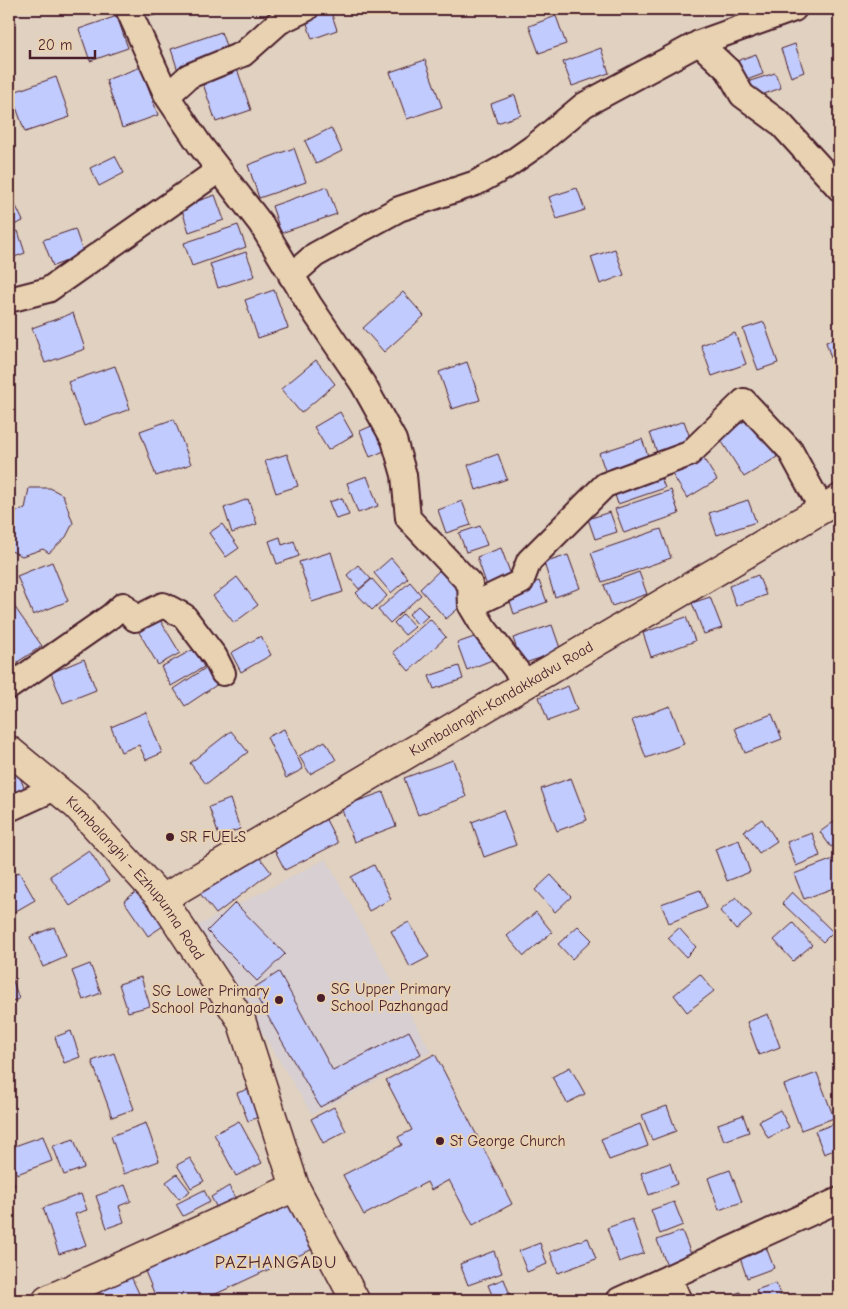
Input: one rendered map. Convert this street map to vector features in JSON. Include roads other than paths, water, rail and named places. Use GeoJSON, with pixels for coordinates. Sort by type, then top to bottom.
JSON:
{"type":"FeatureCollection","features":[{"type":"Feature","properties":{"kind":"main road","name":"Kumbalanghi-Kandakkadvu Road"},"geometry":{"type":"LineString","coordinates":[[162,899],[830,504]]}},
{"type":"Feature","properties":{"kind":"main road","name":"Kumbalanghi - Ezhupunna Road"},"geometry":{"type":"LineString","coordinates":[[9,750],[77,806],[162,899],[241,1020],[295,1187],[355,1300]]}},
{"type":"Feature","properties":{"kind":"main road"},"geometry":{"type":"LineString","coordinates":[[47,1300],[295,1187]]}},
{"type":"Feature","properties":{"kind":"street"},"geometry":{"type":"LineString","coordinates":[[128,9],[167,96],[261,224],[292,276],[363,384],[394,440],[404,475],[408,518],[470,584],[471,606],[484,628],[527,684]]}},
{"type":"Feature","properties":{"kind":"street"},"geometry":{"type":"LineString","coordinates":[[167,96],[188,76],[243,54],[279,22],[306,9]]}},
{"type":"Feature","properties":{"kind":"street"},"geometry":{"type":"LineString","coordinates":[[292,276],[315,255],[399,209],[476,183],[505,167],[536,146],[584,105],[699,43],[794,9]]}},
{"type":"Feature","properties":{"kind":"street"},"geometry":{"type":"LineString","coordinates":[[699,43],[728,70],[742,95],[780,123],[839,188]]}},
{"type":"Feature","properties":{"kind":"street"},"geometry":{"type":"LineString","coordinates":[[9,300],[48,290],[220,170]]}},
{"type":"Feature","properties":{"kind":"street"},"geometry":{"type":"LineString","coordinates":[[471,606],[521,582],[529,560],[605,485],[689,454],[744,401],[790,450],[830,504]]}},
{"type":"Feature","properties":{"kind":"street"},"geometry":{"type":"LineString","coordinates":[[9,688],[111,616],[123,605],[135,619],[163,606],[184,616],[215,657],[223,673]]}},
{"type":"Feature","properties":{"kind":"street"},"geometry":{"type":"LineString","coordinates":[[9,809],[55,788]]}},
{"type":"Feature","properties":{"kind":"street"},"geometry":{"type":"LineString","coordinates":[[619,1300],[839,1200]]}},
{"type":"Feature","properties":{"kind":"street"},"geometry":{"type":"LineString","coordinates":[[669,1277],[679,1300]]}},
{"type":"Feature","properties":{"kind":"place","name":"SR FUELS"},"geometry":{"type":"Point","coordinates":[170,837]}},
{"type":"Feature","properties":{"kind":"place","name":"SG Upper Primary School Pazhangad"},"geometry":{"type":"Point","coordinates":[321,998]}},
{"type":"Feature","properties":{"kind":"place","name":"SG Lower Primary School Pazhangad"},"geometry":{"type":"Point","coordinates":[279,1000]}},
{"type":"Feature","properties":{"kind":"place","name":"St George Church"},"geometry":{"type":"Point","coordinates":[440,1141]}},
{"type":"Feature","properties":{"kind":"district","name":"PAZHANGADU"},"geometry":{"type":"Point","coordinates":[276,1262]}}]}
